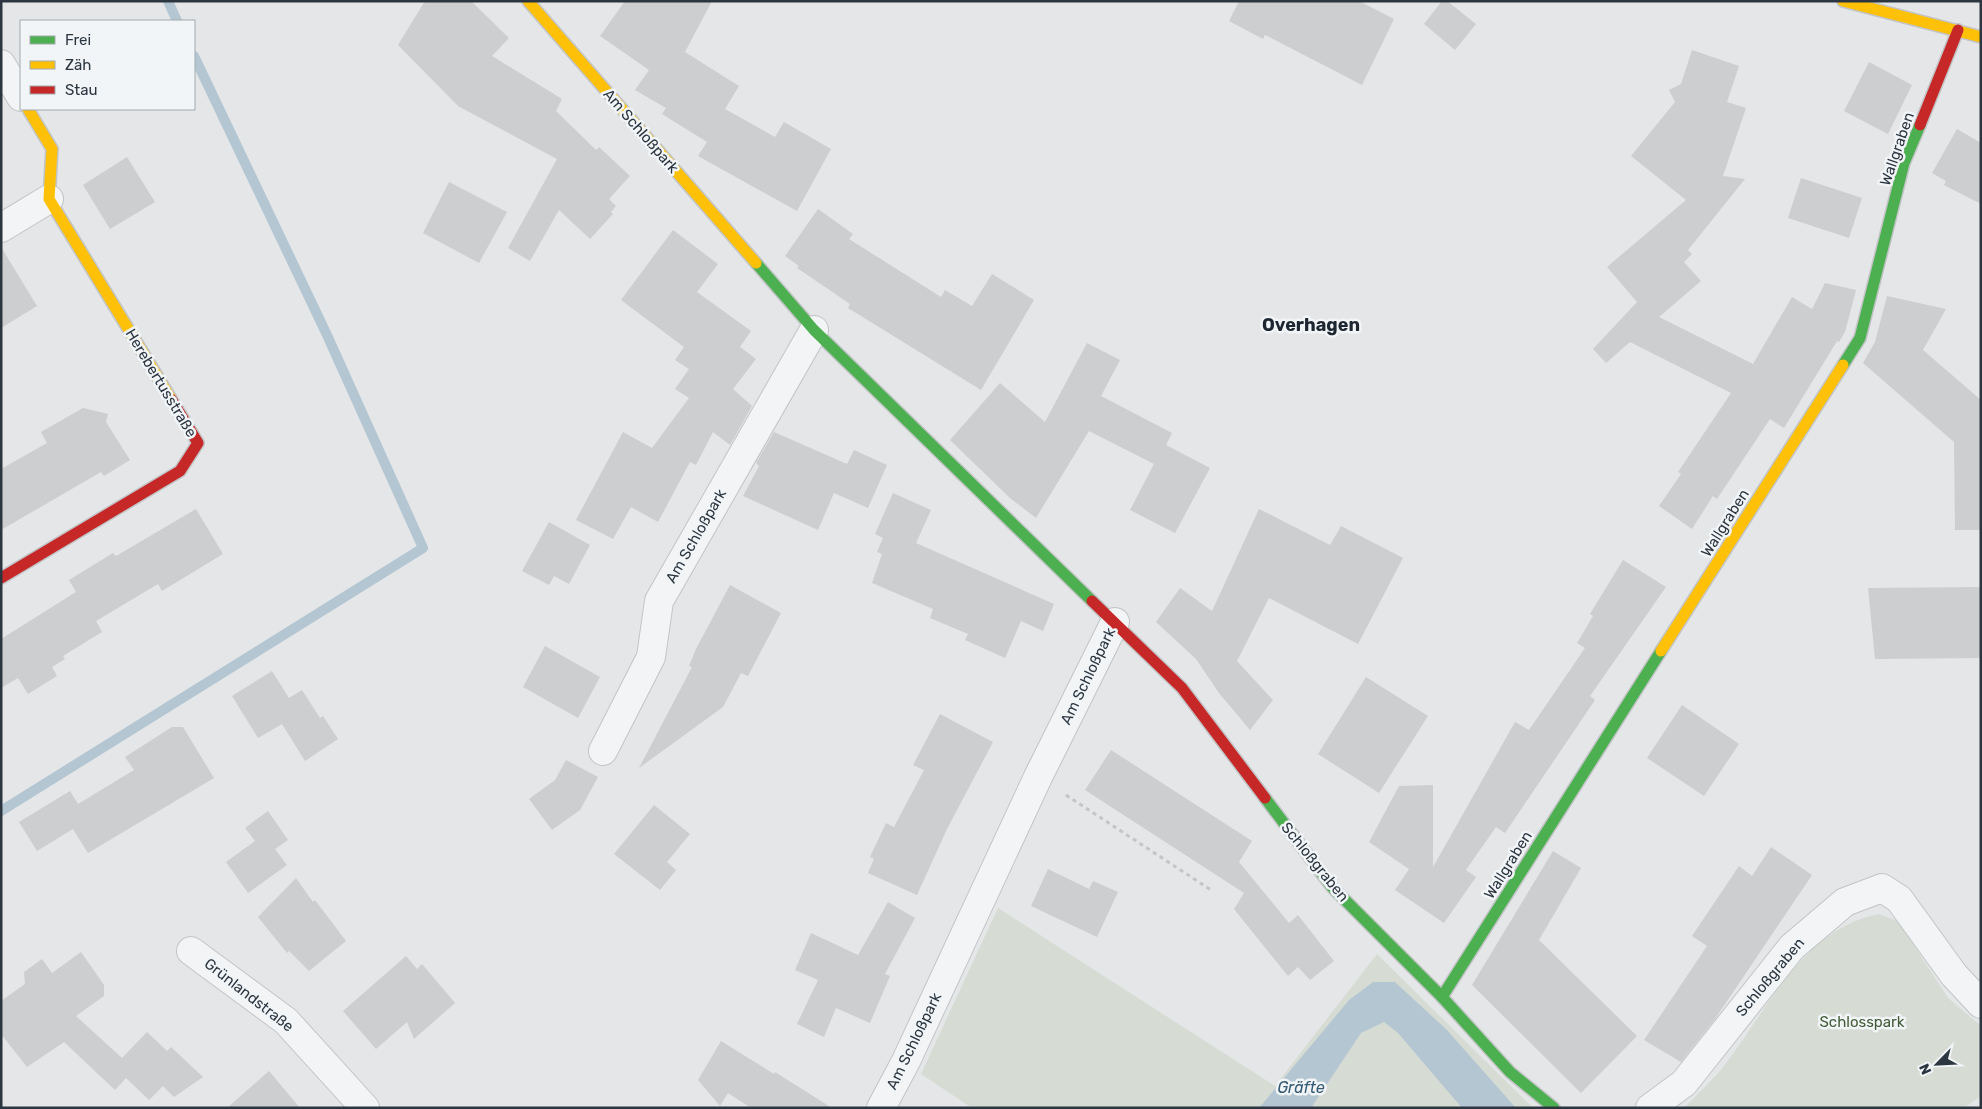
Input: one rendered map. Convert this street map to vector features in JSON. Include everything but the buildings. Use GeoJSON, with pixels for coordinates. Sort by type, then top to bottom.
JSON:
{"type":"FeatureCollection","features":[{"type":"Feature","properties":{"kind":"street","name":"Am Schloßpark"},"geometry":{"type":"LineString","coordinates":[[528,1],[814,330],[1115,622],[1038,777],[906,1061],[880,1108]]}},
{"type":"Feature","properties":{"kind":"street"},"geometry":{"type":"LineString","coordinates":[[1843,1],[1981,37]]}},
{"type":"Feature","properties":{"kind":"street","name":"Wallgraben"},"geometry":{"type":"LineString","coordinates":[[1442,997],[1860,338],[1904,163],[1958,30]]}},
{"type":"Feature","properties":{"kind":"street"},"geometry":{"type":"LineString","coordinates":[[1,64],[20,95]]}},
{"type":"Feature","properties":{"kind":"street"},"geometry":{"type":"LineString","coordinates":[[1,228],[49,199],[52,149],[29,110]]}},
{"type":"Feature","properties":{"kind":"street","name":"Herebertusstraße"},"geometry":{"type":"LineString","coordinates":[[1,578],[180,471],[198,443],[49,199]]}},
{"type":"Feature","properties":{"kind":"street","name":"Am Schloßpark"},"geometry":{"type":"LineString","coordinates":[[603,751],[651,658],[659,601],[814,330]]}},
{"type":"Feature","properties":{"kind":"street","name":"Schloßgraben"},"geometry":{"type":"LineString","coordinates":[[1115,622],[1182,688],[1332,886],[1442,997],[1510,1072],[1554,1108]]}},
{"type":"Feature","properties":{"kind":"street","name":"Schloßgraben"},"geometry":{"type":"LineString","coordinates":[[1650,1108],[1684,1082],[1792,947],[1845,902],[1882,888],[1899,899],[1954,975],[1981,1004]]}},
{"type":"Feature","properties":{"kind":"street","name":"Grünlandstraße"},"geometry":{"type":"LineString","coordinates":[[191,951],[286,1021],[365,1108]]}},
{"type":"Feature","properties":{"kind":"path"},"geometry":{"type":"LineString","coordinates":[[1038,777],[1211,890]]}},
{"type":"Feature","properties":{"kind":"green space"},"geometry":{"type":"Polygon","coordinates":[[[998,908],[1275,1086],[1377,954],[1533,1108],[972,1108],[921,1074],[998,908]]]}},
{"type":"Feature","properties":{"kind":"green space","name":"Schlosspark"},"geometry":{"type":"Polygon","coordinates":[[[1879,914],[1898,921],[1948,998],[1981,1026],[1981,1096],[1964,1108],[1684,1108],[1719,1072],[1769,1001],[1806,956],[1827,937],[1851,923],[1879,914]]]}},
{"type":"Feature","properties":{"kind":"water","name":"Gräfte"},"geometry":{"type":"Polygon","coordinates":[[[1373,982],[1395,982],[1447,1030],[1516,1108],[1462,1108],[1398,1033],[1384,1022],[1361,1033],[1311,1108],[1259,1108],[1349,1000],[1373,982]]]}},
{"type":"Feature","properties":{"kind":"waterway"},"geometry":{"type":"LineString","coordinates":[[168,1],[177,20]]}},
{"type":"Feature","properties":{"kind":"waterway"},"geometry":{"type":"LineString","coordinates":[[1,811],[423,548],[327,335],[195,58]]}},
{"type":"Feature","properties":{"kind":"traffic: fast"},"geometry":{"type":"LineString","coordinates":[[1843,365],[1860,338],[1904,163],[1920,125]]}},
{"type":"Feature","properties":{"kind":"traffic: fast"},"geometry":{"type":"LineString","coordinates":[[756,263],[814,330],[1092,601]]}},
{"type":"Feature","properties":{"kind":"traffic: fast"},"geometry":{"type":"LineString","coordinates":[[1442,997],[1661,651]]}},
{"type":"Feature","properties":{"kind":"traffic: fast"},"geometry":{"type":"LineString","coordinates":[[1265,798],[1332,887],[1442,997],[1510,1072],[1554,1108]]}},
{"type":"Feature","properties":{"kind":"traffic: slow"},"geometry":{"type":"LineString","coordinates":[[528,1],[756,263]]}},
{"type":"Feature","properties":{"kind":"traffic: slow"},"geometry":{"type":"LineString","coordinates":[[1843,1],[1981,37]]}},
{"type":"Feature","properties":{"kind":"traffic: slow"},"geometry":{"type":"LineString","coordinates":[[29,110],[52,149],[49,199],[171,399]]}},
{"type":"Feature","properties":{"kind":"traffic: slow"},"geometry":{"type":"LineString","coordinates":[[1661,651],[1843,365]]}},
{"type":"Feature","properties":{"kind":"traffic: jam"},"geometry":{"type":"LineString","coordinates":[[1920,125],[1958,30]]}},
{"type":"Feature","properties":{"kind":"traffic: jam"},"geometry":{"type":"LineString","coordinates":[[1,578],[180,471],[198,443],[171,399]]}},
{"type":"Feature","properties":{"kind":"traffic: jam"},"geometry":{"type":"LineString","coordinates":[[1092,601],[1182,688],[1265,798]]}},
{"type":"Feature","properties":{"kind":"district","name":"Overhagen"},"geometry":{"type":"Point","coordinates":[1311,325]}}]}
